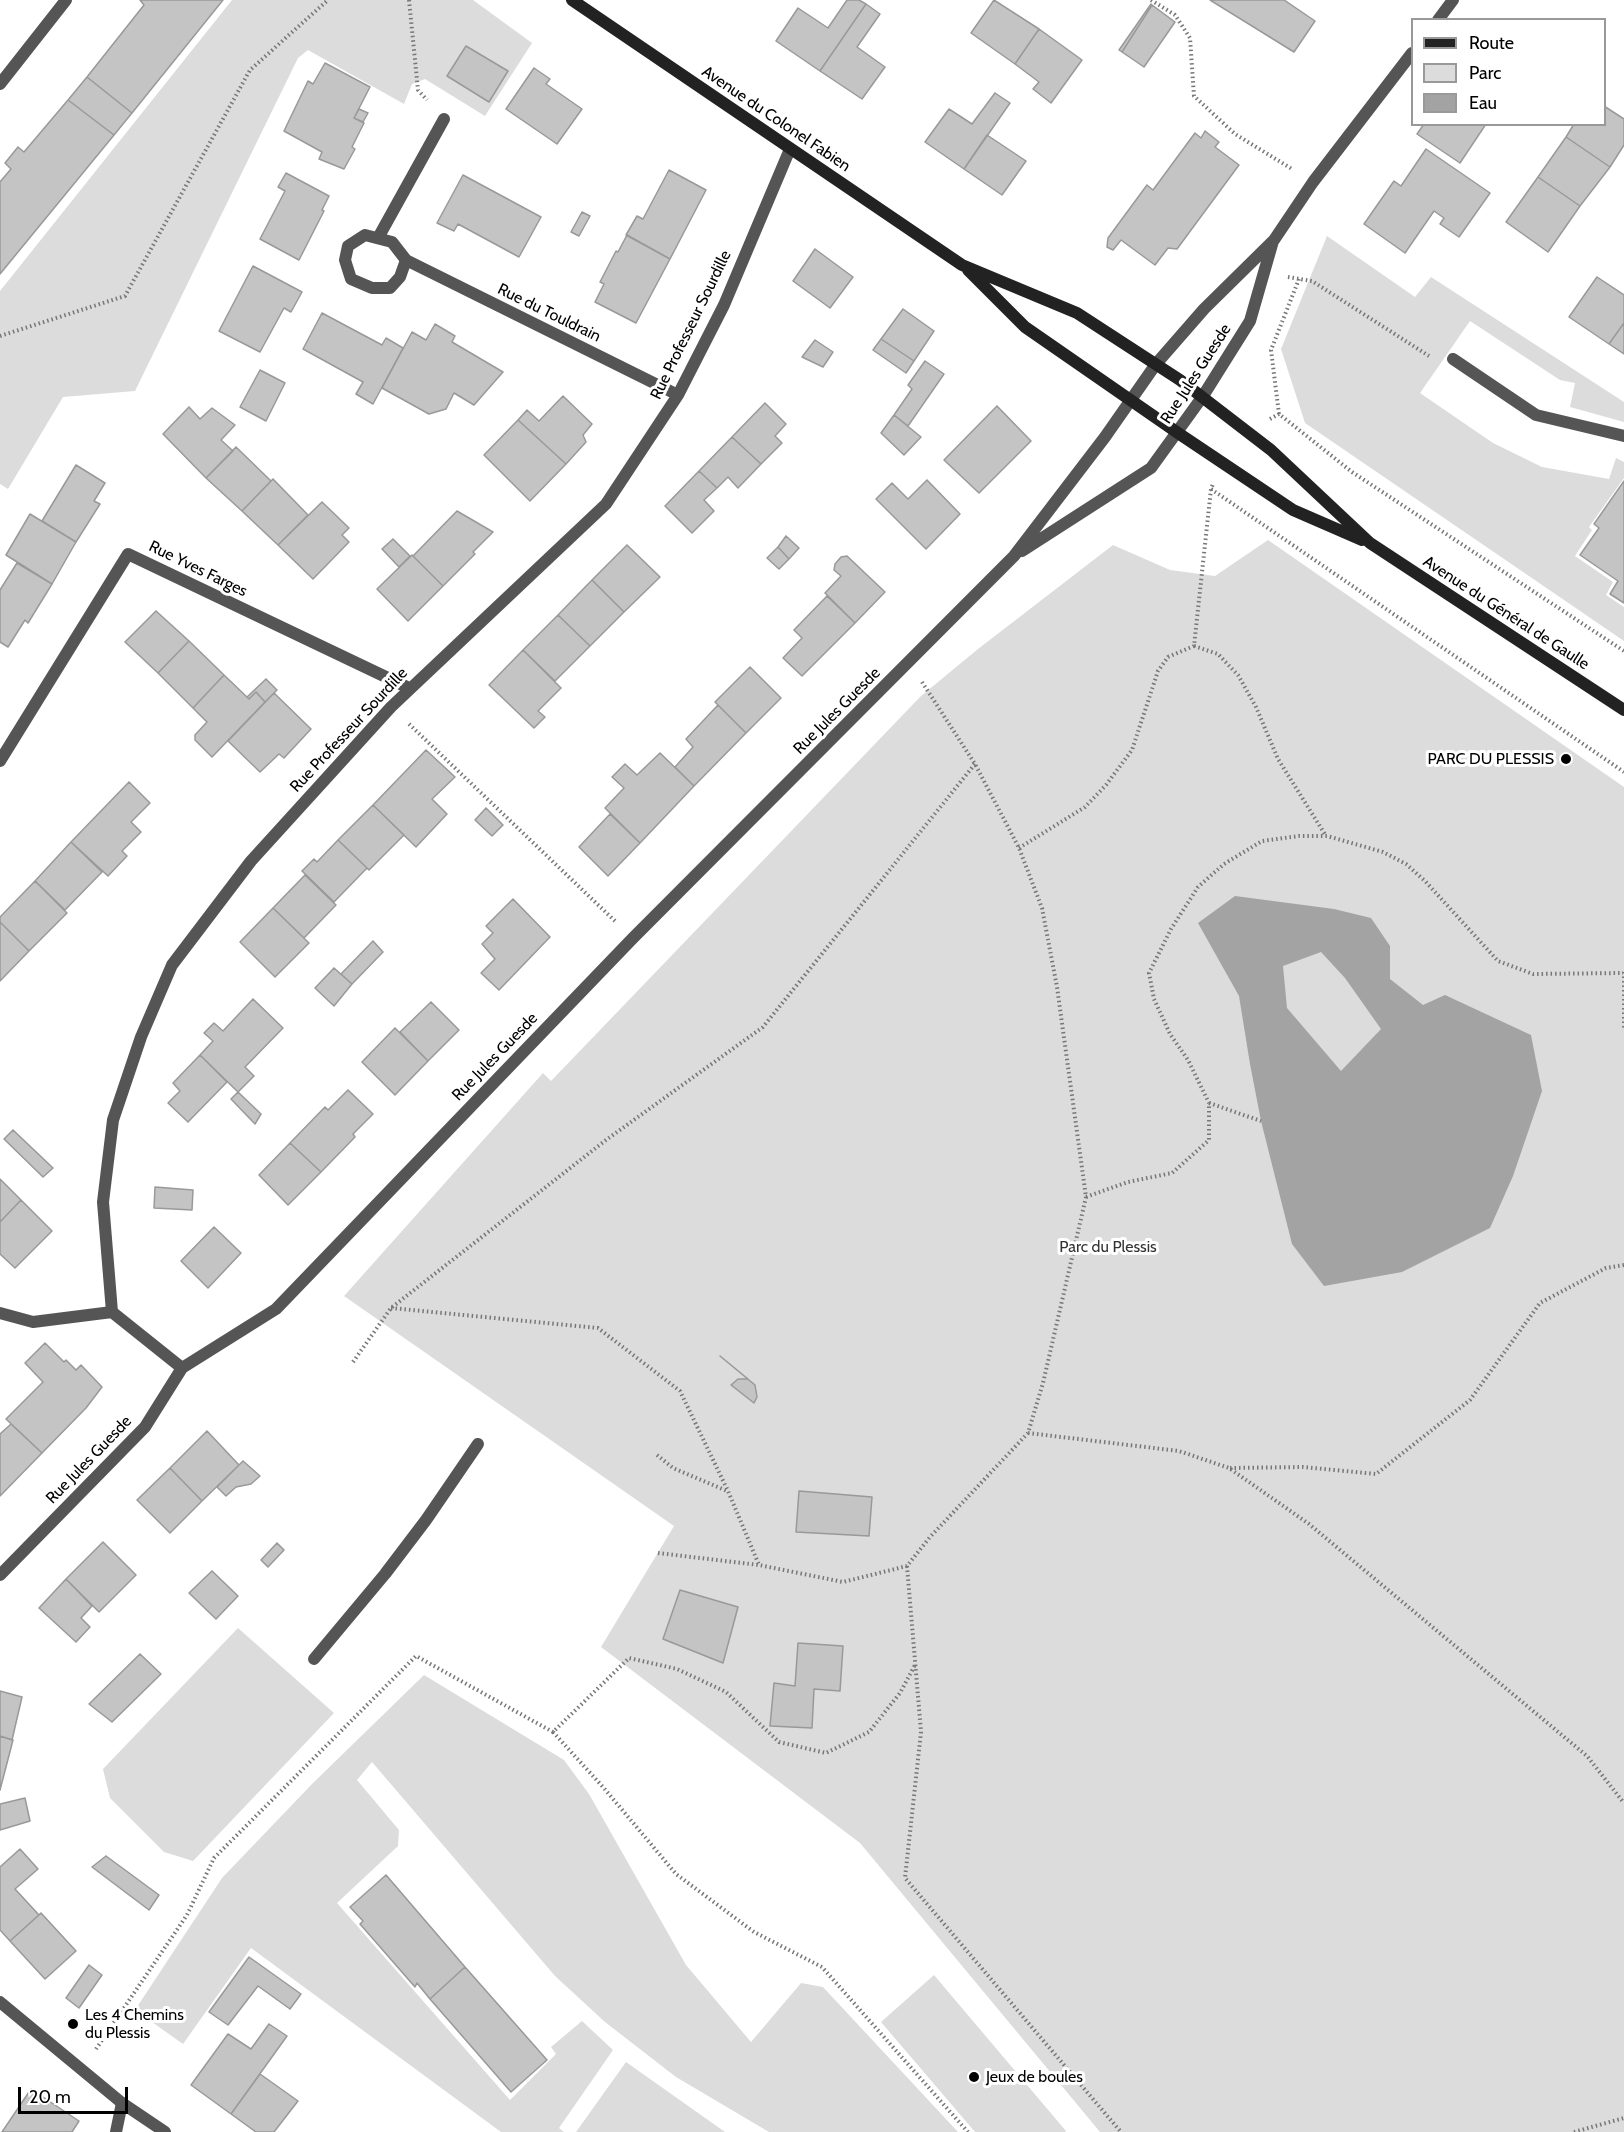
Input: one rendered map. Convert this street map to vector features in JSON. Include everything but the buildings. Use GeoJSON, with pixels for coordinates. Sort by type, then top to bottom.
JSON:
{"type":"FeatureCollection","features":[{"type":"Feature","properties":{"kind":"main road","name":"Avenue du Colonel Fabien"},"geometry":{"type":"LineString","coordinates":[[572,0],[962,265],[1025,327],[1178,433]]}},
{"type":"Feature","properties":{"kind":"main road","name":"Avenue du Colonel Fabien"},"geometry":{"type":"LineString","coordinates":[[962,265],[1077,313],[1203,396]]}},
{"type":"Feature","properties":{"kind":"main road","name":"Avenue du Général de Gaulle"},"geometry":{"type":"LineString","coordinates":[[1203,396],[1247,433],[1272,450],[1370,543]]}},
{"type":"Feature","properties":{"kind":"main road","name":"Avenue du Général de Gaulle"},"geometry":{"type":"LineString","coordinates":[[1178,433],[1293,510],[1370,543],[1624,710]]}},
{"type":"Feature","properties":{"kind":"street"},"geometry":{"type":"LineString","coordinates":[[0,84],[66,0]]}},
{"type":"Feature","properties":{"kind":"street"},"geometry":{"type":"LineString","coordinates":[[1440,18],[1453,0]]}},
{"type":"Feature","properties":{"kind":"street","name":"Rue Jules Guesde"},"geometry":{"type":"LineString","coordinates":[[0,1575],[145,1427],[182,1368],[276,1309],[633,938],[1014,556],[1105,437],[1156,364],[1204,309],[1274,240],[1313,182],[1411,56]]}},
{"type":"Feature","properties":{"kind":"street"},"geometry":{"type":"LineString","coordinates":[[406,260],[400,277],[390,288],[372,288],[351,279],[345,260],[348,246],[365,235],[378,238],[444,119]]}},
{"type":"Feature","properties":{"kind":"street","name":"Rue Professeur Sourdille"},"geometry":{"type":"LineString","coordinates":[[112,1312],[103,1202],[113,1120],[141,1037],[172,965],[251,861],[391,707],[606,504],[678,394],[724,304],[790,149]]}},
{"type":"Feature","properties":{"kind":"street","name":"Rue du Touldrain"},"geometry":{"type":"LineString","coordinates":[[378,238],[392,243],[406,260],[678,394]]}},
{"type":"Feature","properties":{"kind":"street","name":"Rue Jules Guesde"},"geometry":{"type":"LineString","coordinates":[[1014,556],[1151,468],[1203,396],[1250,321],[1274,240]]}},
{"type":"Feature","properties":{"kind":"street"},"geometry":{"type":"LineString","coordinates":[[1453,359],[1536,415],[1624,436]]}},
{"type":"Feature","properties":{"kind":"street","name":"Rue Yves Farges"},"geometry":{"type":"LineString","coordinates":[[0,761],[128,554],[409,688]]}},
{"type":"Feature","properties":{"kind":"street"},"geometry":{"type":"LineString","coordinates":[[0,1313],[33,1322],[112,1312],[182,1368]]}},
{"type":"Feature","properties":{"kind":"street"},"geometry":{"type":"LineString","coordinates":[[314,1659],[385,1574],[426,1520],[478,1444]]}},
{"type":"Feature","properties":{"kind":"street"},"geometry":{"type":"LineString","coordinates":[[0,2002],[122,2103],[165,2132]]}},
{"type":"Feature","properties":{"kind":"street"},"geometry":{"type":"LineString","coordinates":[[116,2132],[122,2103]]}},
{"type":"Feature","properties":{"kind":"path"},"geometry":{"type":"LineString","coordinates":[[0,336],[125,296],[250,70],[328,0]]}},
{"type":"Feature","properties":{"kind":"path"},"geometry":{"type":"LineString","coordinates":[[409,0],[418,90],[444,119]]}},
{"type":"Feature","properties":{"kind":"path"},"geometry":{"type":"LineString","coordinates":[[1150,0],[1175,15],[1190,38],[1194,96],[1235,134],[1313,182]]}},
{"type":"Feature","properties":{"kind":"path"},"geometry":{"type":"LineString","coordinates":[[1264,273],[1312,281],[1428,356],[1453,359]]}},
{"type":"Feature","properties":{"kind":"path"},"geometry":{"type":"LineString","coordinates":[[1299,279],[1271,350],[1280,414],[1352,472],[1624,651]]}},
{"type":"Feature","properties":{"kind":"path"},"geometry":{"type":"LineString","coordinates":[[1247,433],[1280,414]]}},
{"type":"Feature","properties":{"kind":"path"},"geometry":{"type":"LineString","coordinates":[[1194,646],[1210,489],[1225,464]]}},
{"type":"Feature","properties":{"kind":"path"},"geometry":{"type":"LineString","coordinates":[[1210,489],[1624,772]]}},
{"type":"Feature","properties":{"kind":"path"},"geometry":{"type":"LineString","coordinates":[[1019,848],[1085,807],[1106,785],[1132,750],[1158,671],[1168,657],[1194,646],[1218,654],[1238,675],[1256,707],[1278,759],[1327,836]]}},
{"type":"Feature","properties":{"kind":"path"},"geometry":{"type":"LineString","coordinates":[[658,1553],[759,1565],[843,1582],[907,1566],[930,1537],[1028,1433],[1044,1383],[1086,1197],[1057,987],[1042,908],[1019,848],[975,764],[910,661]]}},
{"type":"Feature","properties":{"kind":"path"},"geometry":{"type":"LineString","coordinates":[[391,707],[612,917]]}},
{"type":"Feature","properties":{"kind":"path"},"geometry":{"type":"LineString","coordinates":[[353,1362],[391,1308],[606,1140],[763,1027],[975,764]]}},
{"type":"Feature","properties":{"kind":"path"},"geometry":{"type":"LineString","coordinates":[[1086,1197],[1128,1182],[1172,1173],[1209,1140],[1209,1103],[1188,1060],[1166,1025],[1154,999],[1149,973],[1171,929],[1198,887],[1224,864],[1262,842],[1299,836],[1327,836],[1383,852],[1406,864],[1425,881],[1498,961],[1533,974],[1624,973],[1624,1030]]}},
{"type":"Feature","properties":{"kind":"path"},"geometry":{"type":"LineString","coordinates":[[1209,1103],[1261,1121]]}},
{"type":"Feature","properties":{"kind":"path"},"geometry":{"type":"LineString","coordinates":[[1229,1468],[1303,1467],[1376,1474],[1470,1400],[1540,1303],[1606,1268],[1624,1265]]}},
{"type":"Feature","properties":{"kind":"path"},"geometry":{"type":"LineString","coordinates":[[391,1308],[598,1328],[680,1391],[728,1491],[759,1565]]}},
{"type":"Feature","properties":{"kind":"path"},"geometry":{"type":"LineString","coordinates":[[1028,1433],[1179,1451],[1229,1468],[1310,1524],[1587,1756],[1624,1803]]}},
{"type":"Feature","properties":{"kind":"path"},"geometry":{"type":"LineString","coordinates":[[657,1455],[673,1468],[728,1491]]}},
{"type":"Feature","properties":{"kind":"path"},"geometry":{"type":"LineString","coordinates":[[907,1566],[921,1732],[904,1878],[1121,2132]]}},
{"type":"Feature","properties":{"kind":"path"},"geometry":{"type":"LineString","coordinates":[[82,2070],[187,1915],[214,1858],[416,1656],[553,1732],[676,1874],[754,1932],[822,1967],[968,2132]]}},
{"type":"Feature","properties":{"kind":"path"},"geometry":{"type":"LineString","coordinates":[[553,1732],[629,1658],[677,1669],[726,1692],[779,1742],[826,1753],[869,1732],[900,1693],[915,1665]]}},
{"type":"Feature","properties":{"kind":"path"},"geometry":{"type":"LineString","coordinates":[[1574,2132],[1624,2118]]}},
{"type":"Feature","properties":{"kind":"green space"},"geometry":{"type":"Polygon","coordinates":[[[232,0],[473,0],[532,43],[485,116],[425,79],[412,84],[404,104],[308,50],[298,58],[135,391],[63,397],[8,489],[0,484],[0,291],[232,0]]]}},
{"type":"Feature","properties":{"kind":"green space"},"geometry":{"type":"Polygon","coordinates":[[[1327,236],[1415,297],[1431,277],[1624,402],[1624,422],[1570,407],[1575,383],[1560,380],[1470,321],[1420,393],[1493,443],[1542,467],[1609,479],[1616,458],[1624,462],[1624,478],[1589,527],[1592,530],[1575,556],[1613,582],[1606,595],[1624,607],[1624,641],[1305,423],[1281,349],[1327,236]]]}},
{"type":"Feature","properties":{"kind":"green space","name":"Parc du Plessis"},"geometry":{"type":"Polygon","coordinates":[[[1268,540],[1624,787],[1624,2132],[1100,2132],[860,1843],[601,1647],[674,1526],[344,1296],[543,1073],[551,1081],[921,696],[978,649],[1113,545],[1170,570],[1215,576],[1268,540]]]}},
{"type":"Feature","properties":{"kind":"green space"},"geometry":{"type":"Polygon","coordinates":[[[238,1628],[334,1713],[193,1861],[164,1852],[110,1798],[103,1769],[238,1628]]]}},
{"type":"Feature","properties":{"kind":"green space"},"geometry":{"type":"Polygon","coordinates":[[[424,1675],[564,1760],[589,1794],[686,1965],[751,2042],[801,1983],[823,1987],[958,2132],[769,2132],[676,2077],[605,2022],[555,1976],[372,1762],[357,1780],[399,1830],[398,1846],[337,1903],[510,2100],[556,2054],[551,2047],[582,2021],[613,2050],[559,2128],[564,2132],[501,2132],[251,1948],[183,2044],[135,2010],[222,1878],[313,1783],[424,1675]]]}},
{"type":"Feature","properties":{"kind":"green space","name":"Jeux de boules"},"geometry":{"type":"Polygon","coordinates":[[[934,1975],[1065,2132],[975,2132],[881,2022],[934,1975]]]}},
{"type":"Feature","properties":{"kind":"green space"},"geometry":{"type":"Polygon","coordinates":[[[626,2062],[725,2132],[576,2132],[626,2062]]]}},
{"type":"Feature","properties":{"kind":"water"},"geometry":{"type":"Polygon","coordinates":[[[1235,896],[1334,909],[1371,918],[1390,946],[1390,979],[1423,1005],[1445,995],[1531,1035],[1542,1091],[1513,1176],[1490,1228],[1402,1272],[1324,1286],[1292,1244],[1261,1121],[1239,996],[1198,923],[1235,896]],[[1321,952],[1283,966],[1287,1008],[1341,1071],[1381,1029],[1345,978],[1321,952]]]}},
{"type":"Feature","properties":{"kind":"place","name":"PARC DU PLESSIS"},"geometry":{"type":"Point","coordinates":[1566,759]}},
{"type":"Feature","properties":{"kind":"place","name":"Les 4 Chemins du Plessis"},"geometry":{"type":"Point","coordinates":[73,2024]}},
{"type":"Feature","properties":{"kind":"place","name":"Jeux de boules"},"geometry":{"type":"Point","coordinates":[974,2077]}}]}
